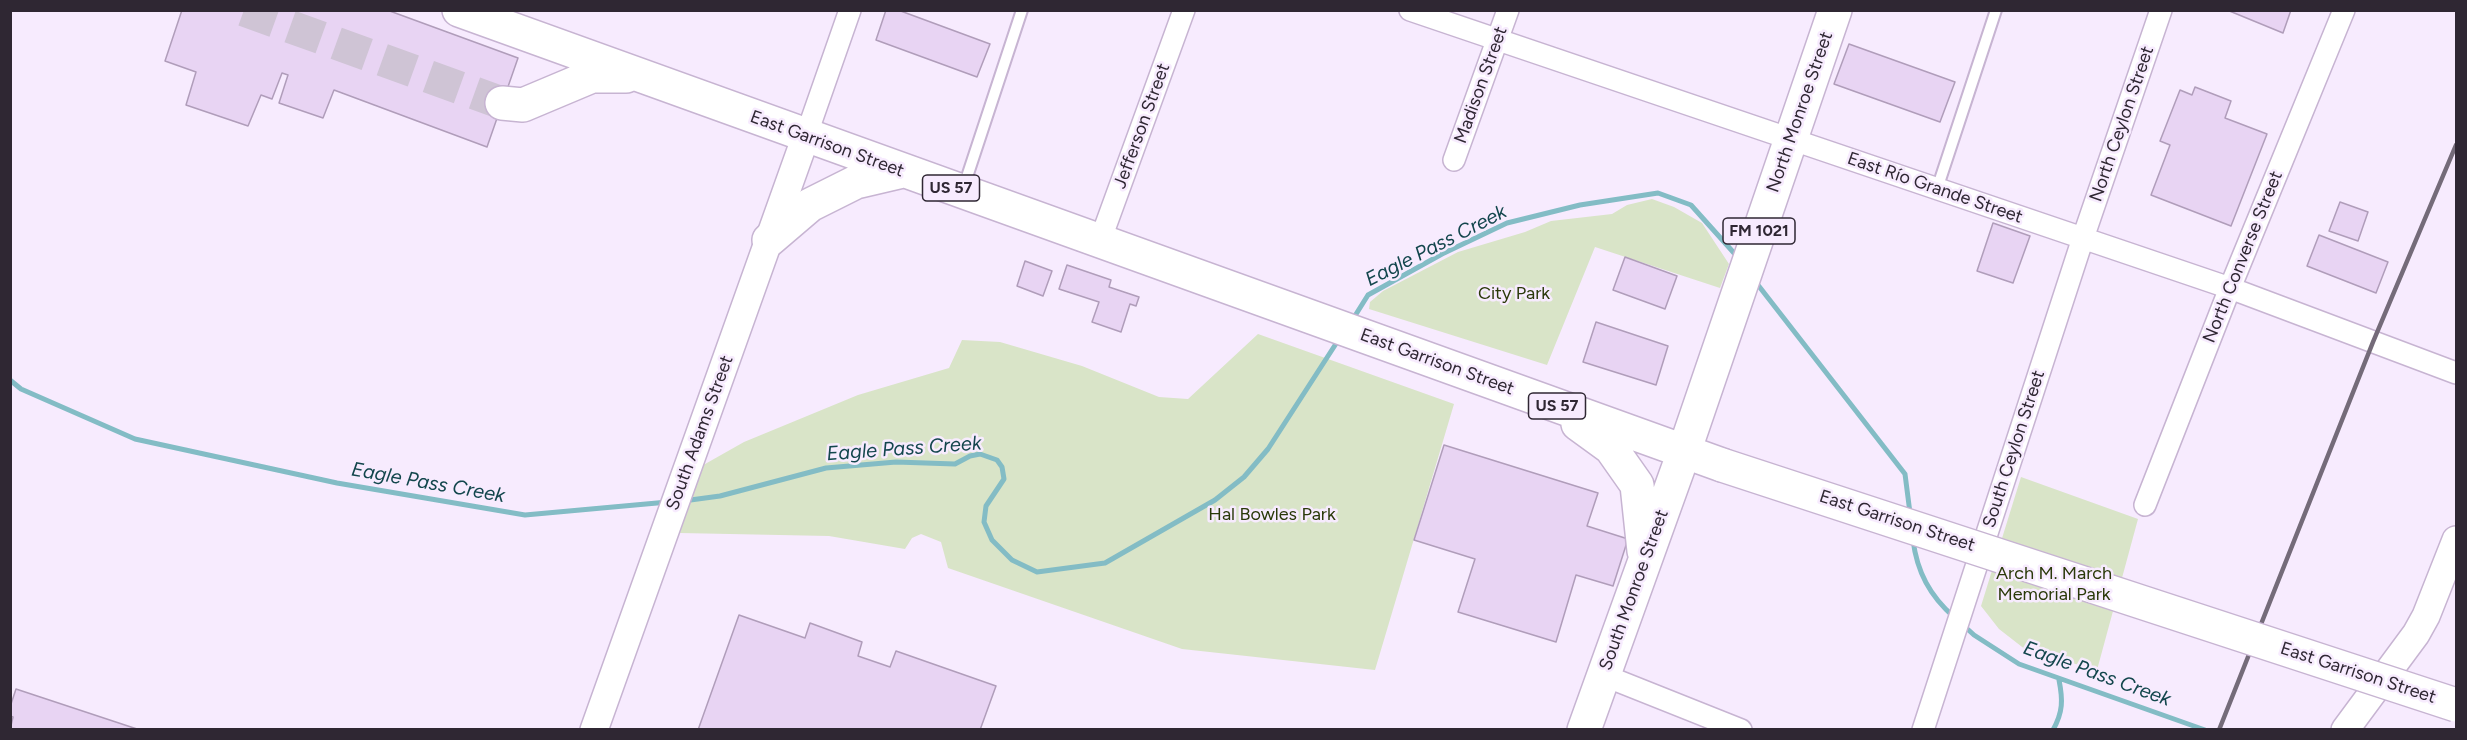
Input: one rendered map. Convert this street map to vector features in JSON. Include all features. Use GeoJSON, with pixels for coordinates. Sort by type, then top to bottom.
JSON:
{"type":"FeatureCollection","features":[{"type":"Feature","properties":{"kind":"main road","name":"East Garrison Street"},"geometry":{"type":"LineString","coordinates":[[459,10],[519,20],[640,77],[1684,452],[2457,705]]}},
{"type":"Feature","properties":{"kind":"main road","name":"North Monroe Street"},"geometry":{"type":"LineString","coordinates":[[1684,452],[1835,10]]}},
{"type":"Feature","properties":{"kind":"main road","name":"US 57"},"geometry":{"type":"LineString","coordinates":[[502,103],[524,105],[592,76],[640,77]]}},
{"type":"Feature","properties":{"kind":"main road"},"geometry":{"type":"LineString","coordinates":[[769,240],[819,200],[856,182],[903,171]]}},
{"type":"Feature","properties":{"kind":"main road"},"geometry":{"type":"LineString","coordinates":[[1550,403],[1611,448],[1637,485],[1645,558]]}},
{"type":"Feature","properties":{"kind":"main road","name":"South Monroe Street"},"geometry":{"type":"LineString","coordinates":[[1584,729],[1684,452]]}},
{"type":"Feature","properties":{"kind":"street"},"geometry":{"type":"LineString","coordinates":[[806,136],[850,10]]}},
{"type":"Feature","properties":{"kind":"street","name":"Jefferson Street"},"geometry":{"type":"LineString","coordinates":[[1100,241],[1184,10]]}},
{"type":"Feature","properties":{"kind":"street","name":"East Río Grande Street"},"geometry":{"type":"LineString","coordinates":[[1410,10],[2230,288],[2457,373]]}},
{"type":"Feature","properties":{"kind":"street","name":"Madison Street"},"geometry":{"type":"LineString","coordinates":[[1454,160],[1508,10]]}},
{"type":"Feature","properties":{"kind":"street","name":"North Ceylon Street"},"geometry":{"type":"LineString","coordinates":[[2083,238],[2161,10]]}},
{"type":"Feature","properties":{"kind":"street","name":"North Converse Street"},"geometry":{"type":"LineString","coordinates":[[2145,505],[2230,288],[2344,10]]}},
{"type":"Feature","properties":{"kind":"street","name":"South Adams Street"},"geometry":{"type":"LineString","coordinates":[[594,729],[806,136]]}},
{"type":"Feature","properties":{"kind":"street","name":"South Ceylon Street"},"geometry":{"type":"LineString","coordinates":[[1923,729],[2083,238]]}},
{"type":"Feature","properties":{"kind":"street"},"geometry":{"type":"LineString","coordinates":[[2345,729],[2398,661],[2426,616],[2457,540]]}},
{"type":"Feature","properties":{"kind":"street"},"geometry":{"type":"LineString","coordinates":[[1603,675],[1742,729]]}},
{"type":"Feature","properties":{"kind":"lane"},"geometry":{"type":"LineString","coordinates":[[962,192],[1022,10]]}},
{"type":"Feature","properties":{"kind":"lane"},"geometry":{"type":"LineString","coordinates":[[1937,189],[1996,10]]}},
{"type":"Feature","properties":{"kind":"green space","name":"City Park"},"geometry":{"type":"Polygon","coordinates":[[[1652,199],[1674,207],[1702,223],[1729,264],[1720,288],[1595,247],[1547,365],[1369,309],[1370,302],[1383,291],[1458,252],[1525,232],[1551,221],[1612,214],[1627,205],[1652,199]]]}},
{"type":"Feature","properties":{"kind":"green space","name":"Hal Bowles Park"},"geometry":{"type":"Polygon","coordinates":[[[1258,334],[1454,404],[1375,670],[1182,649],[948,568],[941,542],[921,534],[912,538],[905,549],[829,536],[680,533],[698,468],[744,442],[858,395],[949,368],[962,340],[1000,342],[1082,366],[1159,397],[1188,399],[1258,334]]]}},
{"type":"Feature","properties":{"kind":"green space","name":"Arch M. March Memorial Park"},"geometry":{"type":"Polygon","coordinates":[[[2021,477],[2138,519],[2097,670],[2026,650],[1999,629],[1981,606],[2021,477]]]}},
{"type":"Feature","properties":{"kind":"building"},"geometry":{"type":"Polygon","coordinates":[[[182,10],[387,10],[518,58],[487,147],[334,90],[323,118],[279,103],[288,75],[282,73],[272,99],[261,95],[248,126],[186,105],[196,72],[165,61],[182,10]]]}},
{"type":"Feature","properties":{"kind":"building"},"geometry":{"type":"Polygon","coordinates":[[[886,10],[898,10],[990,44],[977,77],[876,40],[886,10]]]}},
{"type":"Feature","properties":{"kind":"building"},"geometry":{"type":"Polygon","coordinates":[[[2227,10],[2291,10],[2283,33],[2227,10]]]}},
{"type":"Feature","properties":{"kind":"building"},"geometry":{"type":"Polygon","coordinates":[[[1849,44],[1955,82],[1940,122],[1834,84],[1849,44]]]}},
{"type":"Feature","properties":{"kind":"building"},"geometry":{"type":"Polygon","coordinates":[[[2195,87],[2231,101],[2225,118],[2267,134],[2231,226],[2151,195],[2170,145],[2160,141],[2180,90],[2192,95],[2195,87]]]}},
{"type":"Feature","properties":{"kind":"building"},"geometry":{"type":"Polygon","coordinates":[[[2340,202],[2368,212],[2358,241],[2329,231],[2340,202]]]}},
{"type":"Feature","properties":{"kind":"building"},"geometry":{"type":"Polygon","coordinates":[[[1993,223],[2030,236],[2013,283],[1977,271],[1993,223]]]}},
{"type":"Feature","properties":{"kind":"building"},"geometry":{"type":"Polygon","coordinates":[[[2319,235],[2388,262],[2376,293],[2307,266],[2319,235]]]}},
{"type":"Feature","properties":{"kind":"building"},"geometry":{"type":"Polygon","coordinates":[[[1625,257],[1677,276],[1665,309],[1613,290],[1625,257]]]}},
{"type":"Feature","properties":{"kind":"building"},"geometry":{"type":"Polygon","coordinates":[[[1025,261],[1052,271],[1043,296],[1017,286],[1025,261]]]}},
{"type":"Feature","properties":{"kind":"building"},"geometry":{"type":"Polygon","coordinates":[[[1067,265],[1111,280],[1109,287],[1139,297],[1136,306],[1130,304],[1121,332],[1092,322],[1099,302],[1059,289],[1067,265]]]}},
{"type":"Feature","properties":{"kind":"building"},"geometry":{"type":"Polygon","coordinates":[[[1596,322],[1668,346],[1656,385],[1583,362],[1596,322]]]}},
{"type":"Feature","properties":{"kind":"building"},"geometry":{"type":"Polygon","coordinates":[[[1444,445],[1598,493],[1587,526],[1628,539],[1613,586],[1576,575],[1556,642],[1458,612],[1475,559],[1414,540],[1444,445]]]}},
{"type":"Feature","properties":{"kind":"building"},"geometry":{"type":"Polygon","coordinates":[[[739,615],[805,638],[810,623],[862,642],[858,656],[890,667],[896,651],[996,686],[980,730],[698,730],[739,615]]]}},
{"type":"Feature","properties":{"kind":"building"},"geometry":{"type":"Polygon","coordinates":[[[16,689],[140,730],[10,730],[13,717],[10,716],[10,707],[16,689]]]}},
{"type":"Feature","properties":{"kind":"waterway","name":"Eagle Pass Creek"},"geometry":{"type":"LineString","coordinates":[[1353,319],[1368,295],[1442,254],[1507,223],[1580,205],[1658,193],[1691,205],[1734,253]]}},
{"type":"Feature","properties":{"kind":"waterway","name":"Eagle Pass Creek"},"geometry":{"type":"LineString","coordinates":[[1758,285],[1905,474],[1910,513]]}},
{"type":"Feature","properties":{"kind":"waterway","name":"Eagle Pass Creek"},"geometry":{"type":"LineString","coordinates":[[683,501],[720,496],[826,468],[896,462],[955,464],[970,456],[980,454],[997,460],[1002,467],[1004,479],[986,506],[984,522],[992,540],[1012,560],[1037,572],[1105,563],[1215,500],[1244,477],[1268,449],[1339,339]]}},
{"type":"Feature","properties":{"kind":"waterway","name":"Eagle Pass Creek"},"geometry":{"type":"LineString","coordinates":[[10,380],[21,389],[135,439],[337,483],[525,515],[668,502]]}},
{"type":"Feature","properties":{"kind":"waterway","name":"Eagle Pass Creek"},"geometry":{"type":"LineString","coordinates":[[1913,540],[1921,573],[1926,583],[1938,601],[1954,617]]}},
{"type":"Feature","properties":{"kind":"waterway","name":"Eagle Pass Creek"},"geometry":{"type":"LineString","coordinates":[[1963,625],[1974,635],[2019,664],[2205,730]]}},
{"type":"Feature","properties":{"kind":"waterway"},"geometry":{"type":"LineString","coordinates":[[2053,730],[2061,706],[2059,680]]}},
{"type":"Feature","properties":{"kind":"tunnel"},"geometry":{"type":"LineString","coordinates":[[244,10],[502,103]]}},
{"type":"Feature","properties":{"kind":"railway"},"geometry":{"type":"LineString","coordinates":[[2219,730],[2373,342],[2456,145]]}}]}
